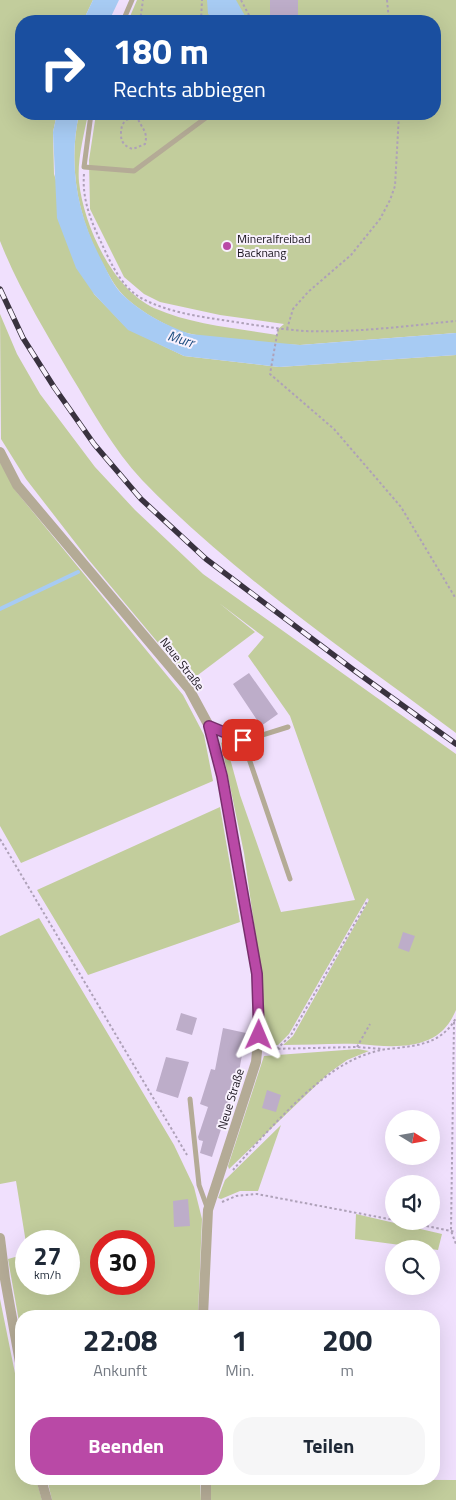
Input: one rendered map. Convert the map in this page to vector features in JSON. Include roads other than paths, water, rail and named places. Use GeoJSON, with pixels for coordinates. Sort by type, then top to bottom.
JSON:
{"type":"FeatureCollection","features":[{"type":"Feature","properties":{"kind":"street","name":"Neue Straße"},"geometry":{"type":"LineString","coordinates":[[0,452],[17,485],[189,689],[209,726],[222,776],[257,974],[260,1020],[258,1050],[241,1113],[208,1210],[203,1310]]}},
{"type":"Feature","properties":{"kind":"street"},"geometry":{"type":"LineString","coordinates":[[0,1238],[15,1335]]}},
{"type":"Feature","properties":{"kind":"street"},"geometry":{"type":"LineString","coordinates":[[43,1485],[47,1500]]}},
{"type":"Feature","properties":{"kind":"street"},"geometry":{"type":"LineString","coordinates":[[206,1485],[206,1500]]}},
{"type":"Feature","properties":{"kind":"lane"},"geometry":{"type":"LineString","coordinates":[[126,15],[132,0]]}},
{"type":"Feature","properties":{"kind":"lane"},"geometry":{"type":"LineString","coordinates":[[90,120],[84,167],[134,171],[203,120]]}},
{"type":"Feature","properties":{"kind":"lane"},"geometry":{"type":"LineString","coordinates":[[209,726],[243,740],[288,727]]}},
{"type":"Feature","properties":{"kind":"lane"},"geometry":{"type":"LineString","coordinates":[[243,740],[290,879]]}},
{"type":"Feature","properties":{"kind":"lane"},"geometry":{"type":"LineString","coordinates":[[190,1099],[199,1185],[208,1210]]}},
{"type":"Feature","properties":{"kind":"water"},"geometry":{"type":"Polygon","coordinates":[[[93,0],[119,0],[112,15],[86,15],[93,0]]]}},
{"type":"Feature","properties":{"kind":"water"},"geometry":{"type":"Polygon","coordinates":[[[207,0],[236,0],[245,15],[209,15],[207,0]]]}},
{"type":"Feature","properties":{"kind":"water","name":"Murr"},"geometry":{"type":"Polygon","coordinates":[[[56,120],[78,120],[74,152],[77,189],[86,226],[93,244],[120,292],[131,302],[164,323],[190,334],[300,345],[456,333],[456,355],[279,367],[184,356],[128,330],[94,294],[76,268],[57,218],[53,132],[56,120]]]}},
{"type":"Feature","properties":{"kind":"waterway"},"geometry":{"type":"LineString","coordinates":[[0,609],[78,572]]}},
{"type":"Feature","properties":{"kind":"railway"},"geometry":{"type":"LineString","coordinates":[[0,289],[23,338],[54,387],[94,444],[141,499],[206,559],[456,744]]}},
{"type":"Feature","properties":{"kind":"place","name":"Mineralfreibad Backnang"},"geometry":{"type":"Point","coordinates":[227,246]}}]}
